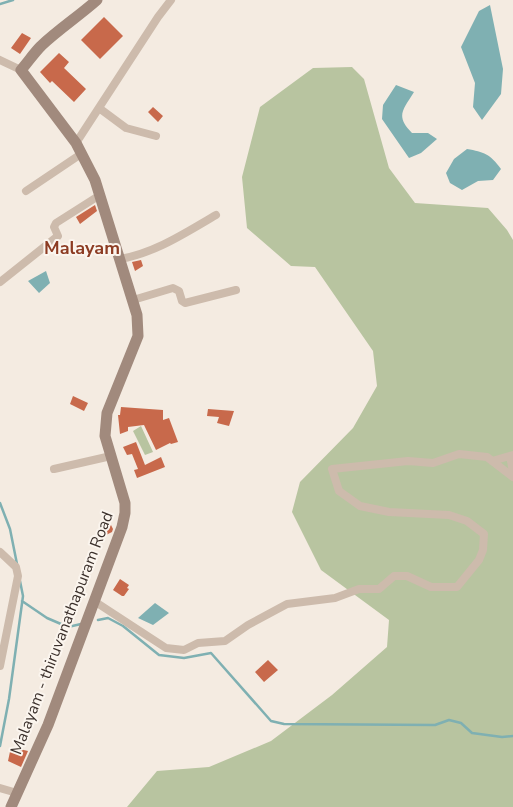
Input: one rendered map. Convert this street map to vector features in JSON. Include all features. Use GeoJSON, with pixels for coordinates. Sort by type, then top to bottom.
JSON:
{"type":"FeatureCollection","features":[{"type":"Feature","properties":{"kind":"main road"},"geometry":{"type":"LineString","coordinates":[[20,70],[40,47],[64,25],[85,11],[97,0]]}},
{"type":"Feature","properties":{"kind":"main road","name":"Malayam - thiruvanathapuram Road"},"geometry":{"type":"LineString","coordinates":[[11,807],[48,725],[122,527],[125,514],[124,503],[105,436],[107,413],[138,336],[137,315],[133,300],[95,180],[76,143],[20,70]]}},
{"type":"Feature","properties":{"kind":"street"},"geometry":{"type":"LineString","coordinates":[[76,143],[171,0]]}},
{"type":"Feature","properties":{"kind":"street"},"geometry":{"type":"LineString","coordinates":[[0,60],[20,70]]}},
{"type":"Feature","properties":{"kind":"street"},"geometry":{"type":"LineString","coordinates":[[99,108],[126,128],[156,136]]}},
{"type":"Feature","properties":{"kind":"street"},"geometry":{"type":"LineString","coordinates":[[26,191],[82,154]]}},
{"type":"Feature","properties":{"kind":"street"},"geometry":{"type":"LineString","coordinates":[[0,282],[58,236],[54,227],[56,223],[100,195]]}},
{"type":"Feature","properties":{"kind":"street"},"geometry":{"type":"LineString","coordinates":[[120,259],[151,251],[216,215]]}},
{"type":"Feature","properties":{"kind":"street"},"geometry":{"type":"LineString","coordinates":[[133,300],[173,288],[179,291],[182,301],[185,303],[236,290]]}},
{"type":"Feature","properties":{"kind":"street"},"geometry":{"type":"LineString","coordinates":[[94,601],[166,648],[184,650],[198,643],[225,641],[248,625],[287,604],[335,598],[359,589],[379,589],[394,576],[407,576],[431,587],[457,587],[479,560],[483,550],[484,534],[467,521],[449,515],[389,512],[360,506],[339,491],[332,469],[408,461],[433,462],[458,454],[487,457],[513,478]]}},
{"type":"Feature","properties":{"kind":"street"},"geometry":{"type":"LineString","coordinates":[[54,469],[110,456]]}},
{"type":"Feature","properties":{"kind":"street"},"geometry":{"type":"LineString","coordinates":[[492,461],[511,456],[513,472]]}},
{"type":"Feature","properties":{"kind":"street"},"geometry":{"type":"LineString","coordinates":[[0,552],[16,567],[18,576],[0,666]]}},
{"type":"Feature","properties":{"kind":"street"},"geometry":{"type":"LineString","coordinates":[[0,788],[17,793]]}},
{"type":"Feature","properties":{"kind":"green space"},"geometry":{"type":"Polygon","coordinates":[[[352,67],[364,79],[389,168],[415,203],[488,208],[513,240],[513,807],[127,807],[157,771],[209,767],[271,741],[332,695],[387,647],[389,620],[321,570],[292,512],[300,482],[353,428],[377,386],[373,351],[315,267],[291,266],[247,228],[242,177],[260,107],[313,68],[352,67]]]}},
{"type":"Feature","properties":{"kind":"green space"},"geometry":{"type":"Polygon","coordinates":[[[141,426],[153,452],[145,455],[133,431],[141,426]]]}},
{"type":"Feature","properties":{"kind":"water"},"geometry":{"type":"Polygon","coordinates":[[[490,5],[503,69],[501,94],[482,120],[473,107],[475,83],[461,47],[479,11],[490,5]]]}},
{"type":"Feature","properties":{"kind":"water"},"geometry":{"type":"Polygon","coordinates":[[[396,85],[414,92],[402,113],[407,127],[412,133],[428,133],[437,139],[421,153],[409,158],[382,119],[383,105],[396,85]]]}},
{"type":"Feature","properties":{"kind":"water"},"geometry":{"type":"Polygon","coordinates":[[[467,149],[486,154],[501,169],[493,180],[478,181],[462,190],[450,183],[446,173],[454,159],[467,149]]]}},
{"type":"Feature","properties":{"kind":"water"},"geometry":{"type":"Polygon","coordinates":[[[46,271],[50,283],[39,293],[28,281],[46,271]]]}},
{"type":"Feature","properties":{"kind":"water"},"geometry":{"type":"Polygon","coordinates":[[[155,603],[169,613],[153,625],[138,618],[155,603]]]}},
{"type":"Feature","properties":{"kind":"building"},"geometry":{"type":"Polygon","coordinates":[[[104,17],[123,36],[100,59],[81,40],[104,17]]]}},
{"type":"Feature","properties":{"kind":"building"},"geometry":{"type":"Polygon","coordinates":[[[22,33],[31,38],[20,54],[11,48],[22,33]]]}},
{"type":"Feature","properties":{"kind":"building"},"geometry":{"type":"Polygon","coordinates":[[[59,53],[69,62],[64,68],[86,89],[74,102],[52,81],[50,83],[40,72],[59,53]]]}},
{"type":"Feature","properties":{"kind":"building"},"geometry":{"type":"Polygon","coordinates":[[[153,107],[163,116],[158,122],[148,112],[153,107]]]}},
{"type":"Feature","properties":{"kind":"building"},"geometry":{"type":"Polygon","coordinates":[[[95,205],[97,211],[80,224],[76,217],[95,205]]]}},
{"type":"Feature","properties":{"kind":"building"},"geometry":{"type":"Polygon","coordinates":[[[141,260],[143,266],[135,271],[132,262],[141,260]]]}},
{"type":"Feature","properties":{"kind":"building"},"geometry":{"type":"Polygon","coordinates":[[[73,396],[88,403],[84,411],[70,404],[73,396]]]}},
{"type":"Feature","properties":{"kind":"building"},"geometry":{"type":"Polygon","coordinates":[[[121,407],[163,410],[163,420],[169,418],[178,442],[170,443],[156,450],[144,425],[128,427],[128,431],[120,434],[118,415],[120,415],[121,407]]]}},
{"type":"Feature","properties":{"kind":"building"},"geometry":{"type":"Polygon","coordinates":[[[208,409],[234,411],[229,426],[217,423],[219,417],[207,416],[208,409]]]}},
{"type":"Feature","properties":{"kind":"building"},"geometry":{"type":"Polygon","coordinates":[[[136,442],[145,465],[161,457],[165,467],[137,478],[134,470],[138,469],[132,454],[127,455],[123,447],[136,442]]]}},
{"type":"Feature","properties":{"kind":"building"},"geometry":{"type":"Polygon","coordinates":[[[109,521],[113,529],[112,532],[104,536],[101,529],[109,521]]]}},
{"type":"Feature","properties":{"kind":"building"},"geometry":{"type":"Polygon","coordinates":[[[120,579],[129,585],[127,588],[129,589],[124,596],[113,590],[120,579]]]}},
{"type":"Feature","properties":{"kind":"building"},"geometry":{"type":"Polygon","coordinates":[[[268,660],[278,670],[264,682],[255,672],[268,660]]]}},
{"type":"Feature","properties":{"kind":"building"},"geometry":{"type":"Polygon","coordinates":[[[11,747],[28,751],[21,767],[8,761],[11,747]]]}},
{"type":"Feature","properties":{"kind":"waterway"},"geometry":{"type":"LineString","coordinates":[[0,4],[13,0]]}},
{"type":"Feature","properties":{"kind":"waterway"},"geometry":{"type":"LineString","coordinates":[[0,503],[10,529],[17,564]]}},
{"type":"Feature","properties":{"kind":"waterway"},"geometry":{"type":"LineString","coordinates":[[0,746],[9,699],[23,596],[20,581]]}},
{"type":"Feature","properties":{"kind":"waterway"},"geometry":{"type":"LineString","coordinates":[[22,601],[47,618],[68,627],[81,624]]}},
{"type":"Feature","properties":{"kind":"waterway"},"geometry":{"type":"LineString","coordinates":[[98,620],[108,618],[123,626],[159,655],[184,658],[211,653],[271,721],[284,724],[435,725],[449,720],[461,723],[472,733],[502,737],[513,736]]}},
{"type":"Feature","properties":{"kind":"district","name":"Malayam"},"geometry":{"type":"Point","coordinates":[82,248]}}]}
